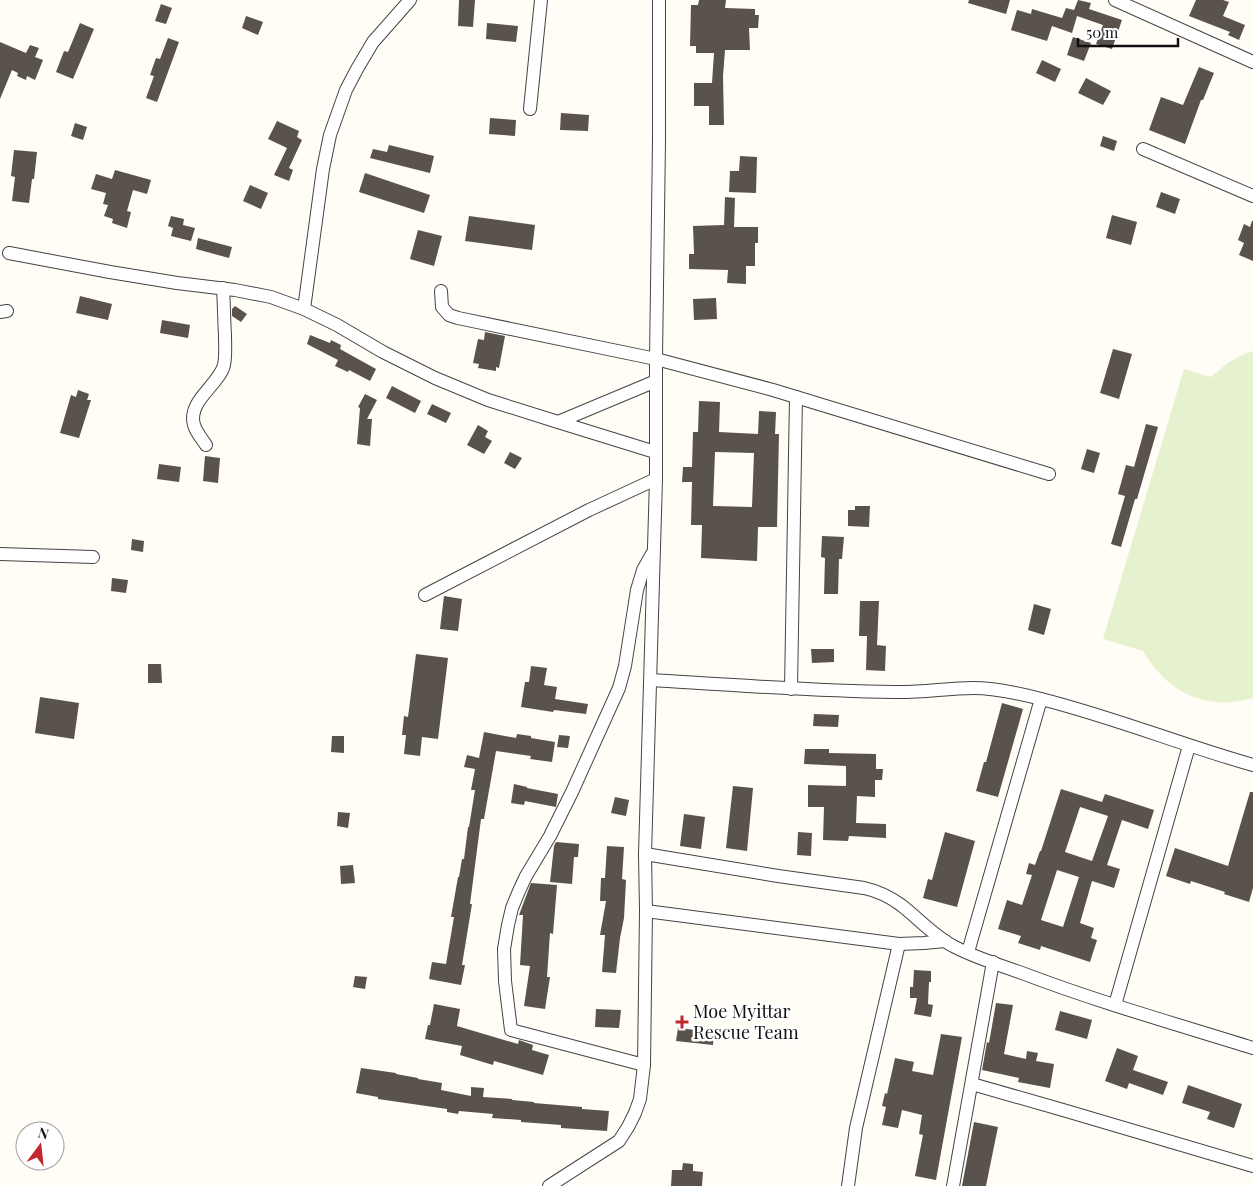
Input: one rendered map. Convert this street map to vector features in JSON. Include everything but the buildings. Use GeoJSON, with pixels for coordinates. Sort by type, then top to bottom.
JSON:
{"type":"FeatureCollection","features":[{"type":"Feature","properties":{"kind":"street"},"geometry":{"type":"LineString","coordinates":[[304,309],[323,169],[330,135],[346,90],[357,68],[373,42],[410,0]]}},
{"type":"Feature","properties":{"kind":"street"},"geometry":{"type":"LineString","coordinates":[[530,109],[541,0]]}},
{"type":"Feature","properties":{"kind":"street"},"geometry":{"type":"LineString","coordinates":[[549,1186],[618,1141],[628,1128],[640,1099],[644,1065],[645,854],[656,479],[659,0]]}},
{"type":"Feature","properties":{"kind":"street"},"geometry":{"type":"LineString","coordinates":[[1118,1],[1253,62]]}},
{"type":"Feature","properties":{"kind":"street"},"geometry":{"type":"LineString","coordinates":[[1143,149],[1253,196]]}},
{"type":"Feature","properties":{"kind":"street"},"geometry":{"type":"LineString","coordinates":[[9,253],[110,272],[223,288],[271,297],[304,309],[337,325],[383,352],[436,378],[488,400],[655,452]]}},
{"type":"Feature","properties":{"kind":"street"},"geometry":{"type":"LineString","coordinates":[[206,445],[194,426],[193,418],[198,401],[215,381],[224,365],[223,288]]}},
{"type":"Feature","properties":{"kind":"street"},"geometry":{"type":"LineString","coordinates":[[441,291],[442,307],[449,315],[458,318],[656,359],[773,390],[1049,474]]}},
{"type":"Feature","properties":{"kind":"street"},"geometry":{"type":"LineString","coordinates":[[558,422],[656,380]]}},
{"type":"Feature","properties":{"kind":"street"},"geometry":{"type":"LineString","coordinates":[[791,689],[796,397]]}},
{"type":"Feature","properties":{"kind":"street"},"geometry":{"type":"LineString","coordinates":[[425,595],[588,510],[656,479]]}},
{"type":"Feature","properties":{"kind":"street"},"geometry":{"type":"LineString","coordinates":[[644,1065],[511,1030],[505,981],[504,950],[508,925],[519,891],[572,792],[619,688],[625,666],[637,590],[643,570],[653,552]]}},
{"type":"Feature","properties":{"kind":"street"},"geometry":{"type":"LineString","coordinates":[[0,554],[93,557]]}},
{"type":"Feature","properties":{"kind":"street"},"geometry":{"type":"LineString","coordinates":[[651,680],[791,689],[915,692],[987,688],[1076,708],[1189,746],[1253,765]]}},
{"type":"Feature","properties":{"kind":"street"},"geometry":{"type":"LineString","coordinates":[[968,952],[1041,699]]}},
{"type":"Feature","properties":{"kind":"street"},"geometry":{"type":"LineString","coordinates":[[1115,1005],[1189,746]]}},
{"type":"Feature","properties":{"kind":"street"},"geometry":{"type":"LineString","coordinates":[[645,854],[877,891],[902,906],[920,922],[955,947],[1042,981],[1253,1048]]}},
{"type":"Feature","properties":{"kind":"street"},"geometry":{"type":"LineString","coordinates":[[646,911],[899,944],[945,941]]}},
{"type":"Feature","properties":{"kind":"street"},"geometry":{"type":"LineString","coordinates":[[848,1186],[856,1128],[899,944]]}},
{"type":"Feature","properties":{"kind":"street"},"geometry":{"type":"LineString","coordinates":[[953,1186],[993,962]]}},
{"type":"Feature","properties":{"kind":"street"},"geometry":{"type":"LineString","coordinates":[[972,1084],[1253,1166]]}},
{"type":"Feature","properties":{"kind":"green space"},"geometry":{"type":"Polygon","coordinates":[[[1253,351],[1253,698],[1236,702],[1219,702],[1204,700],[1176,688],[1164,678],[1143,651],[1103,639],[1184,369],[1211,377],[1230,362],[1253,351]]]}},
{"type":"Feature","properties":{"kind":"place","name":"Moe Myittar Rescue Team"},"geometry":{"type":"Point","coordinates":[682,1022]}}]}
